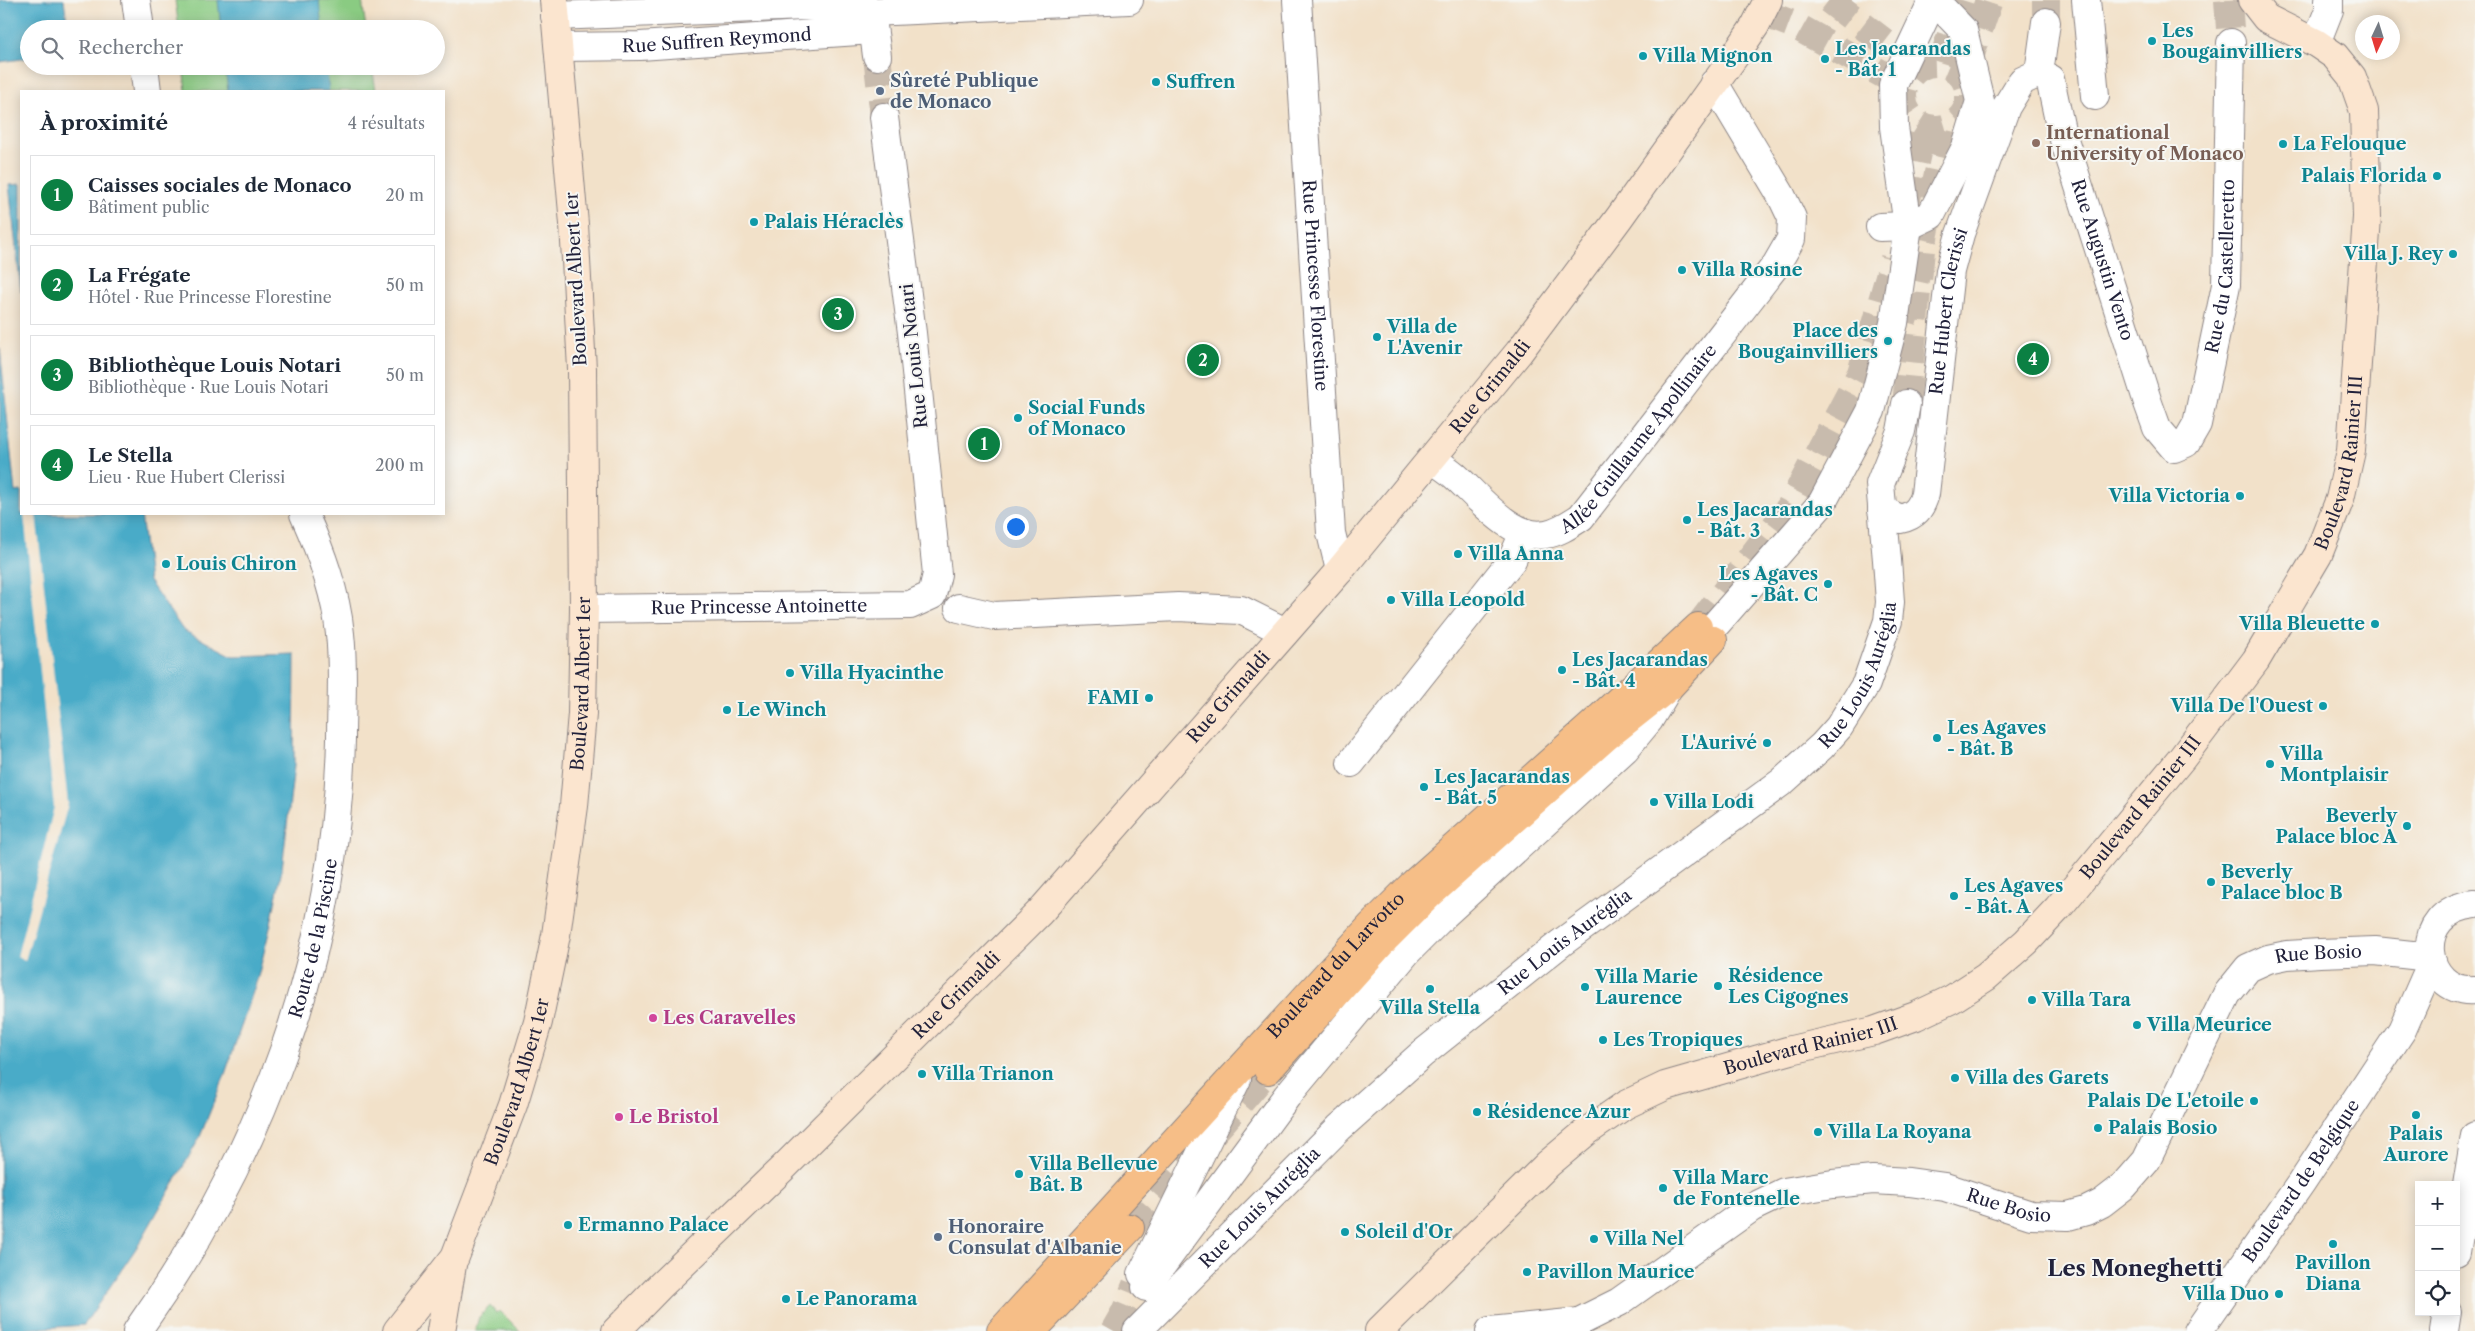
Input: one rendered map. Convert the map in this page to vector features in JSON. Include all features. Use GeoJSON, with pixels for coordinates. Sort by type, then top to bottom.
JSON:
{"type":"FeatureCollection","features":[{"type":"Feature","properties":{"kind":"main road","name":"Boulevard Rainier III"},"geometry":{"type":"LineString","coordinates":[[1379,1331],[1548,1164],[1586,1132],[1625,1105],[1665,1086],[1791,1050],[1874,1032],[1916,1016],[1945,1002],[1986,977],[2026,942],[2058,908],[2182,758],[2256,660],[2318,555],[2340,499],[2351,450],[2367,217],[2366,128],[2364,111],[2352,77],[2335,56],[2316,43],[2266,18],[2252,0]]}},
{"type":"Feature","properties":{"kind":"main road","name":"Rue Grimaldi"},"geometry":{"type":"LineString","coordinates":[[616,1331],[1040,912],[1340,570],[1519,352],[1619,218],[1736,54],[1760,4]]}},
{"type":"Feature","properties":{"kind":"main road","name":"Boulevard Albert 1er"},"geometry":{"type":"LineString","coordinates":[[397,1331],[455,1257],[513,1105],[538,1022],[556,935],[574,806],[582,714],[584,609],[580,343],[574,224],[554,8]]}},
{"type":"Feature","properties":{"kind":"main road","name":"Boulevard du Larvotto"},"geometry":{"type":"LineString","coordinates":[[1001,1331],[1259,1063],[1429,896],[1606,738],[1669,687],[1709,630]]}},
{"type":"Feature","properties":{"kind":"main road","name":"Boulevard du Larvotto"},"geometry":{"type":"LineString","coordinates":[[1259,1063],[1371,926],[1414,883],[1592,725],[1709,630]]}},
{"type":"Feature","properties":{"kind":"main road"},"geometry":{"type":"LineString","coordinates":[[1032,1331],[1130,1228]]}},
{"type":"Feature","properties":{"kind":"main road"},"geometry":{"type":"LineString","coordinates":[[441,1331],[449,1277],[455,1257]]}},
{"type":"Feature","properties":{"kind":"street"},"geometry":{"type":"LineString","coordinates":[[136,0],[139,20]]}},
{"type":"Feature","properties":{"kind":"street","name":"Rue Suffren Reymond"},"geometry":{"type":"LineString","coordinates":[[559,47],[640,46],[1129,0]]}},
{"type":"Feature","properties":{"kind":"street","name":"Rue Princesse Florestine"},"geometry":{"type":"LineString","coordinates":[[1297,0],[1331,533],[1340,570]]}},
{"type":"Feature","properties":{"kind":"street"},"geometry":{"type":"LineString","coordinates":[[1709,630],[1822,502],[1871,410],[1894,322],[1908,226],[1894,127],[1893,85],[1934,0],[1963,30],[1989,102],[1931,215],[1908,226],[1880,227]]}},
{"type":"Feature","properties":{"kind":"street"},"geometry":{"type":"LineString","coordinates":[[2086,0],[2095,96]]}},
{"type":"Feature","properties":{"kind":"street"},"geometry":{"type":"LineString","coordinates":[[2316,43],[2329,10],[2329,0]]}},
{"type":"Feature","properties":{"kind":"street","name":"Rue Suffren Reymond"},"geometry":{"type":"LineString","coordinates":[[554,8],[804,6],[873,25]]}},
{"type":"Feature","properties":{"kind":"street"},"geometry":{"type":"LineString","coordinates":[[2031,77],[2046,22]]}},
{"type":"Feature","properties":{"kind":"street","name":"Rue du Castelleretto"},"geometry":{"type":"LineString","coordinates":[[2174,448],[2186,443],[2197,424],[2226,285],[2232,43]]}},
{"type":"Feature","properties":{"kind":"street"},"geometry":{"type":"LineString","coordinates":[[145,75],[147,90]]}},
{"type":"Feature","properties":{"kind":"street","name":"Rue Augustin Vento"},"geometry":{"type":"LineString","coordinates":[[2031,77],[2050,79],[2061,130],[2106,277],[2157,428],[2174,448]]}},
{"type":"Feature","properties":{"kind":"street","name":"Rue Hubert Clerissi"},"geometry":{"type":"LineString","coordinates":[[1882,510],[1900,519],[1910,517],[1922,505],[1925,494],[1950,271],[1960,234],[2006,107],[2031,77]]}},
{"type":"Feature","properties":{"kind":"street","name":"Allée Guillaume Apollinaire"},"geometry":{"type":"LineString","coordinates":[[1524,533],[1544,535],[1563,529],[1581,517],[1776,265],[1791,239],[1792,218],[1781,195],[1714,83]]}},
{"type":"Feature","properties":{"kind":"street","name":"Rue Louis Notari"},"geometry":{"type":"LineString","coordinates":[[884,117],[912,334],[937,574],[932,595]]}},
{"type":"Feature","properties":{"kind":"street","name":"Rue Louis Auréglia"},"geometry":{"type":"LineString","coordinates":[[1138,1331],[1339,1128],[1422,1054],[1561,943],[1783,781],[1822,746],[1839,727],[1866,684],[1883,642],[1890,602],[1880,484],[1901,431],[1906,404]]}},
{"type":"Feature","properties":{"kind":"street"},"geometry":{"type":"LineString","coordinates":[[1351,763],[1512,560],[1524,533],[1505,522],[1452,474],[1432,459]]}},
{"type":"Feature","properties":{"kind":"street","name":"Route de la Piscine"},"geometry":{"type":"LineString","coordinates":[[136,1331],[180,1266],[227,1184],[254,1129],[300,1000],[321,920],[333,852],[340,761],[342,672],[340,633],[332,587],[319,547],[304,515]]}},
{"type":"Feature","properties":{"kind":"street","name":"Rue Princesse Antoinette"},"geometry":{"type":"LineString","coordinates":[[584,609],[910,605],[932,595]]}},
{"type":"Feature","properties":{"kind":"street"},"geometry":{"type":"LineString","coordinates":[[959,608],[994,616],[1178,607],[1241,610],[1285,632]]}},
{"type":"Feature","properties":{"kind":"street"},"geometry":{"type":"LineString","coordinates":[[1259,1063],[1227,1097],[1141,1286],[1286,1096],[1407,952],[1444,915],[1625,749],[1649,720],[1669,687]]}},
{"type":"Feature","properties":{"kind":"street","name":"Boulevard de Belgique"},"geometry":{"type":"LineString","coordinates":[[2198,1331],[2301,1183],[2402,1030],[2431,959],[2430,944],[2433,931],[2440,919],[2450,911],[2462,906],[2475,904]]}},
{"type":"Feature","properties":{"kind":"street","name":"Rue Bosio"},"geometry":{"type":"LineString","coordinates":[[1490,1331],[1579,1322],[1620,1302],[1744,1212],[1784,1192],[1873,1180],[1909,1182],[1945,1187],[2031,1215],[2068,1216],[2086,1211],[2102,1203],[2124,1186],[2146,1160],[2227,994],[2248,968],[2268,959],[2320,952],[2375,950],[2431,959]]}},
{"type":"Feature","properties":{"kind":"street"},"geometry":{"type":"LineString","coordinates":[[2431,959],[2439,975],[2463,988]]}},
{"type":"Feature","properties":{"kind":"street","name":"Boulevard de Belgique"},"geometry":{"type":"LineString","coordinates":[[2402,1030],[2463,988]]}},
{"type":"Feature","properties":{"kind":"street"},"geometry":{"type":"LineString","coordinates":[[2460,1228],[2475,1136]]}},
{"type":"Feature","properties":{"kind":"street"},"geometry":{"type":"LineString","coordinates":[[2444,1331],[2446,1316]]}},
{"type":"Feature","properties":{"kind":"green space"},"geometry":{"type":"Polygon","coordinates":[[[175,0],[362,0],[365,20],[178,20],[175,0]]]}},
{"type":"Feature","properties":{"kind":"green space"},"geometry":{"type":"Polygon","coordinates":[[[184,75],[373,75],[376,90],[186,90],[184,75]]]}},
{"type":"Feature","properties":{"kind":"green space"},"geometry":{"type":"Polygon","coordinates":[[[490,1306],[496,1313],[500,1311],[520,1331],[475,1331],[479,1317],[490,1306]]]}},
{"type":"Feature","properties":{"kind":"water"},"geometry":{"type":"Polygon","coordinates":[[[0,0],[64,0],[67,20],[20,20],[20,59],[0,62],[0,0]]]}},
{"type":"Feature","properties":{"kind":"water"},"geometry":{"type":"Polygon","coordinates":[[[218,0],[319,0],[321,20],[220,20],[218,0]]]}},
{"type":"Feature","properties":{"kind":"water"},"geometry":{"type":"Polygon","coordinates":[[[226,75],[327,75],[329,90],[228,90],[226,75]]]}},
{"type":"Feature","properties":{"kind":"water"},"geometry":{"type":"Polygon","coordinates":[[[20,184],[20,283],[9,185],[20,184]]]}},
{"type":"Feature","properties":{"kind":"water"},"geometry":{"type":"Polygon","coordinates":[[[0,348],[15,492],[20,491],[20,515],[141,515],[149,581],[183,630],[233,656],[295,654],[294,766],[282,869],[258,977],[224,1077],[199,1139],[139,1244],[84,1325],[1,1331],[0,348]]]}},
{"type":"Feature","properties":{"kind":"pier"},"geometry":{"type":"Polygon","coordinates":[[[24,515],[36,515],[68,804],[25,961],[17,957],[54,807],[24,515]]]}},
{"type":"Feature","properties":{"kind":"tunnel"},"geometry":{"type":"LineString","coordinates":[[1829,0],[1918,68]]}},
{"type":"Feature","properties":{"kind":"tunnel"},"geometry":{"type":"LineString","coordinates":[[1942,63],[1962,0]]}},
{"type":"Feature","properties":{"kind":"tunnel"},"geometry":{"type":"LineString","coordinates":[[1966,69],[1989,0]]}},
{"type":"Feature","properties":{"kind":"tunnel"},"geometry":{"type":"LineString","coordinates":[[2046,0],[2046,22]]}},
{"type":"Feature","properties":{"kind":"tunnel"},"geometry":{"type":"LineString","coordinates":[[2228,0],[2231,43]]}},
{"type":"Feature","properties":{"kind":"tunnel"},"geometry":{"type":"LineString","coordinates":[[1763,13],[1792,24],[1904,86]]}},
{"type":"Feature","properties":{"kind":"tunnel"},"geometry":{"type":"LineString","coordinates":[[877,56],[884,117]]}},
{"type":"Feature","properties":{"kind":"tunnel"},"geometry":{"type":"LineString","coordinates":[[1936,63],[1949,66],[1959,73],[1966,83],[1969,96],[1966,109],[1959,119],[1949,126],[1936,129],[1923,126],[1913,119],[1906,109],[1903,96],[1906,83],[1913,73],[1923,66],[1936,63]]}},
{"type":"Feature","properties":{"kind":"tunnel"},"geometry":{"type":"LineString","coordinates":[[1906,203],[1923,126]]}},
{"type":"Feature","properties":{"kind":"tunnel"},"geometry":{"type":"LineString","coordinates":[[1903,321],[1914,284],[1948,127]]}},
{"type":"Feature","properties":{"kind":"tunnel"},"geometry":{"type":"LineString","coordinates":[[1906,404],[1921,250]]}},
{"type":"Feature","properties":{"kind":"tunnel"},"geometry":{"type":"LineString","coordinates":[[1698,627],[1790,507],[1861,373],[1894,259]]}},
{"type":"Feature","properties":{"kind":"tunnel"},"geometry":{"type":"LineString","coordinates":[[1130,1228],[1268,1070]]}},
{"type":"Feature","properties":{"kind":"tunnel"},"geometry":{"type":"LineString","coordinates":[[1114,1331],[1125,1312],[1136,1285]]}},
{"type":"Feature","properties":{"kind":"place","name":"Les Bougainvilliers"},"geometry":{"type":"Point","coordinates":[2152,41]}},
{"type":"Feature","properties":{"kind":"place","name":"Villa Mignon"},"geometry":{"type":"Point","coordinates":[1643,56]}},
{"type":"Feature","properties":{"kind":"place","name":"Les Jacarandas - Bât. 1"},"geometry":{"type":"Point","coordinates":[1825,59]}},
{"type":"Feature","properties":{"kind":"place","name":"Suffren"},"geometry":{"type":"Point","coordinates":[1156,82]}},
{"type":"Feature","properties":{"kind":"place","name":"Sûreté Publique de Monaco"},"geometry":{"type":"Point","coordinates":[880,91]}},
{"type":"Feature","properties":{"kind":"place","name":"International University of Monaco"},"geometry":{"type":"Point","coordinates":[2036,143]}},
{"type":"Feature","properties":{"kind":"place","name":"La Felouque"},"geometry":{"type":"Point","coordinates":[2283,144]}},
{"type":"Feature","properties":{"kind":"place","name":"Palais Florida"},"geometry":{"type":"Point","coordinates":[2437,176]}},
{"type":"Feature","properties":{"kind":"place","name":"Palais Héraclès"},"geometry":{"type":"Point","coordinates":[754,222]}},
{"type":"Feature","properties":{"kind":"place","name":"Villa J. Rey"},"geometry":{"type":"Point","coordinates":[2453,254]}},
{"type":"Feature","properties":{"kind":"place","name":"Villa Rosine"},"geometry":{"type":"Point","coordinates":[1682,270]}},
{"type":"Feature","properties":{"kind":"place","name":"Bibliothèque Louis Notari"},"geometry":{"type":"Point","coordinates":[838,314]}},
{"type":"Feature","properties":{"kind":"place","name":"Villa de L'Avenir"},"geometry":{"type":"Point","coordinates":[1377,337]}},
{"type":"Feature","properties":{"kind":"place","name":"Place des Bougainvilliers"},"geometry":{"type":"Point","coordinates":[1888,341]}},
{"type":"Feature","properties":{"kind":"place","name":"Le Stella"},"geometry":{"type":"Point","coordinates":[2033,359]}},
{"type":"Feature","properties":{"kind":"place","name":"La Frégate"},"geometry":{"type":"Point","coordinates":[1203,360]}},
{"type":"Feature","properties":{"kind":"place","name":"Social Funds of Monaco"},"geometry":{"type":"Point","coordinates":[1018,418]}},
{"type":"Feature","properties":{"kind":"place","name":"Caisses sociales de Monaco"},"geometry":{"type":"Point","coordinates":[984,444]}},
{"type":"Feature","properties":{"kind":"place","name":"Villa Victoria"},"geometry":{"type":"Point","coordinates":[2240,496]}},
{"type":"Feature","properties":{"kind":"place","name":"Les Jacarandas - Bât. 3"},"geometry":{"type":"Point","coordinates":[1687,520]}},
{"type":"Feature","properties":{"kind":"place","name":"Villa Anna"},"geometry":{"type":"Point","coordinates":[1458,554]}},
{"type":"Feature","properties":{"kind":"place","name":"Louis Chiron"},"geometry":{"type":"Point","coordinates":[166,564]}},
{"type":"Feature","properties":{"kind":"place","name":"Les Agaves - Bât. C"},"geometry":{"type":"Point","coordinates":[1828,584]}},
{"type":"Feature","properties":{"kind":"place","name":"Villa Leopold"},"geometry":{"type":"Point","coordinates":[1391,600]}},
{"type":"Feature","properties":{"kind":"place","name":"Villa Bleuette"},"geometry":{"type":"Point","coordinates":[2375,624]}},
{"type":"Feature","properties":{"kind":"place","name":"Les Jacarandas - Bât. 4"},"geometry":{"type":"Point","coordinates":[1562,670]}},
{"type":"Feature","properties":{"kind":"place","name":"Villa Hyacinthe"},"geometry":{"type":"Point","coordinates":[790,673]}},
{"type":"Feature","properties":{"kind":"place","name":"FAMI"},"geometry":{"type":"Point","coordinates":[1149,698]}},
{"type":"Feature","properties":{"kind":"place","name":"Villa De l'Ouest"},"geometry":{"type":"Point","coordinates":[2323,706]}},
{"type":"Feature","properties":{"kind":"place","name":"Le Winch"},"geometry":{"type":"Point","coordinates":[727,710]}},
{"type":"Feature","properties":{"kind":"place","name":"Les Agaves - Bât. B"},"geometry":{"type":"Point","coordinates":[1937,738]}},
{"type":"Feature","properties":{"kind":"place","name":"L'Aurivé"},"geometry":{"type":"Point","coordinates":[1767,743]}},
{"type":"Feature","properties":{"kind":"place","name":"Villa Montplaisir"},"geometry":{"type":"Point","coordinates":[2270,764]}},
{"type":"Feature","properties":{"kind":"place","name":"Les Jacarandas - Bât. 5"},"geometry":{"type":"Point","coordinates":[1424,787]}},
{"type":"Feature","properties":{"kind":"place","name":"Villa Lodi"},"geometry":{"type":"Point","coordinates":[1654,802]}},
{"type":"Feature","properties":{"kind":"place","name":"Beverly Palace bloc A"},"geometry":{"type":"Point","coordinates":[2407,826]}},
{"type":"Feature","properties":{"kind":"place","name":"Beverly Palace bloc B"},"geometry":{"type":"Point","coordinates":[2211,882]}},
{"type":"Feature","properties":{"kind":"place","name":"Les Agaves - Bât. A"},"geometry":{"type":"Point","coordinates":[1954,896]}},
{"type":"Feature","properties":{"kind":"place","name":"Résidence Les Cigognes"},"geometry":{"type":"Point","coordinates":[1718,986]}},
{"type":"Feature","properties":{"kind":"place","name":"Villa Marie Laurence"},"geometry":{"type":"Point","coordinates":[1585,987]}},
{"type":"Feature","properties":{"kind":"place","name":"Villa Stella"},"geometry":{"type":"Point","coordinates":[1430,989]}},
{"type":"Feature","properties":{"kind":"place","name":"Villa Tara"},"geometry":{"type":"Point","coordinates":[2032,1000]}},
{"type":"Feature","properties":{"kind":"place","name":"Les Caravelles"},"geometry":{"type":"Point","coordinates":[653,1018]}},
{"type":"Feature","properties":{"kind":"place","name":"Villa Meurice"},"geometry":{"type":"Point","coordinates":[2137,1025]}},
{"type":"Feature","properties":{"kind":"place","name":"Les Tropiques"},"geometry":{"type":"Point","coordinates":[1603,1040]}},
{"type":"Feature","properties":{"kind":"place","name":"Villa Trianon"},"geometry":{"type":"Point","coordinates":[922,1074]}},
{"type":"Feature","properties":{"kind":"place","name":"Villa des Garets"},"geometry":{"type":"Point","coordinates":[1955,1078]}},
{"type":"Feature","properties":{"kind":"place","name":"Palais De L'etoile"},"geometry":{"type":"Point","coordinates":[2254,1101]}},
{"type":"Feature","properties":{"kind":"place","name":"Résidence Azur"},"geometry":{"type":"Point","coordinates":[1477,1112]}},
{"type":"Feature","properties":{"kind":"place","name":"Palais Aurore"},"geometry":{"type":"Point","coordinates":[2416,1115]}},
{"type":"Feature","properties":{"kind":"place","name":"Le Bristol"},"geometry":{"type":"Point","coordinates":[619,1117]}},
{"type":"Feature","properties":{"kind":"place","name":"Palais Bosio"},"geometry":{"type":"Point","coordinates":[2098,1128]}},
{"type":"Feature","properties":{"kind":"place","name":"Villa La Royana"},"geometry":{"type":"Point","coordinates":[1818,1132]}},
{"type":"Feature","properties":{"kind":"place","name":"Villa Bellevue Bât. B"},"geometry":{"type":"Point","coordinates":[1019,1174]}},
{"type":"Feature","properties":{"kind":"place","name":"Villa Marc de Fontenelle"},"geometry":{"type":"Point","coordinates":[1663,1188]}},
{"type":"Feature","properties":{"kind":"place","name":"Ermanno Palace"},"geometry":{"type":"Point","coordinates":[568,1225]}},
{"type":"Feature","properties":{"kind":"place","name":"Soleil d'Or"},"geometry":{"type":"Point","coordinates":[1345,1232]}},
{"type":"Feature","properties":{"kind":"place","name":"Honoraire Consulat d'Albanie"},"geometry":{"type":"Point","coordinates":[938,1237]}},
{"type":"Feature","properties":{"kind":"place","name":"Villa Nel"},"geometry":{"type":"Point","coordinates":[1594,1239]}},
{"type":"Feature","properties":{"kind":"place","name":"Pavillon Diana"},"geometry":{"type":"Point","coordinates":[2333,1244]}},
{"type":"Feature","properties":{"kind":"place","name":"Pavillon Maurice"},"geometry":{"type":"Point","coordinates":[1527,1272]}},
{"type":"Feature","properties":{"kind":"place","name":"Villa Duo"},"geometry":{"type":"Point","coordinates":[2279,1294]}},
{"type":"Feature","properties":{"kind":"place","name":"Le Panorama"},"geometry":{"type":"Point","coordinates":[786,1299]}},
{"type":"Feature","properties":{"kind":"district","name":"Les Moneghetti"},"geometry":{"type":"Point","coordinates":[2135,1268]}}]}
